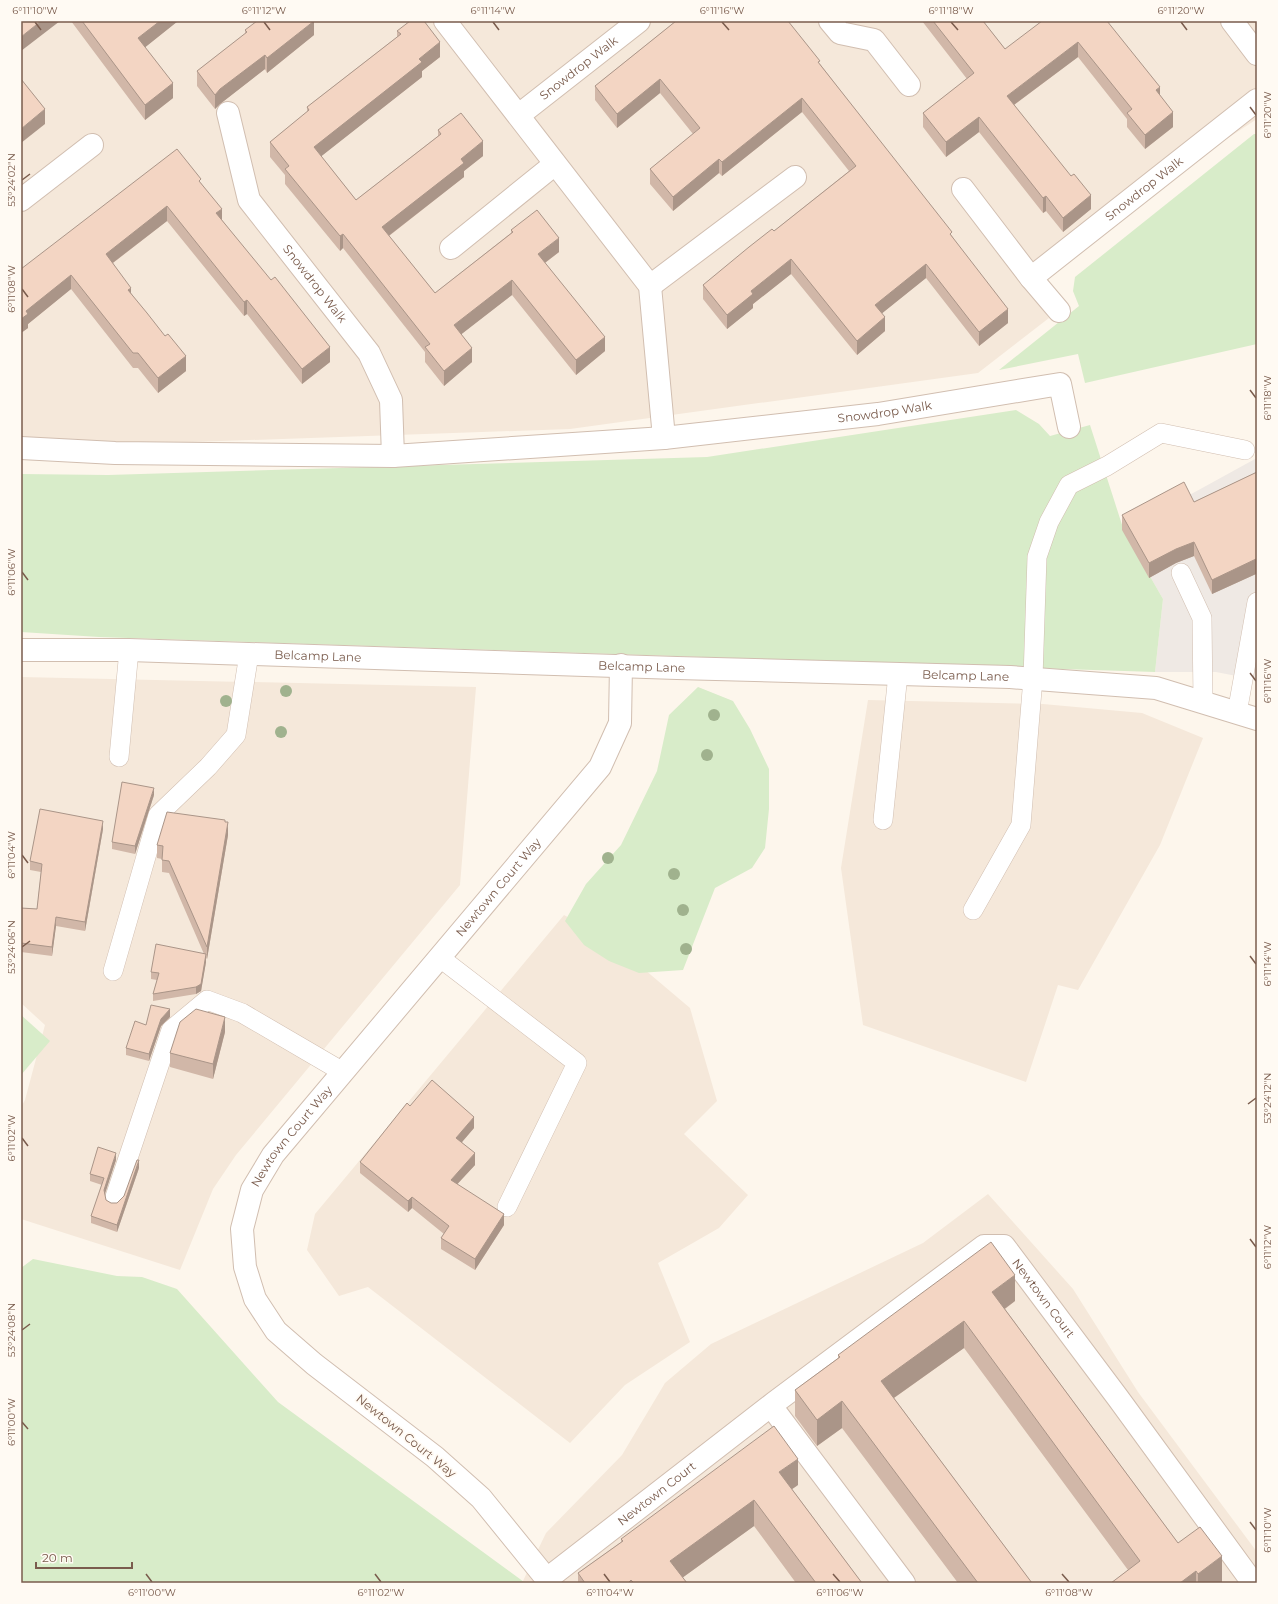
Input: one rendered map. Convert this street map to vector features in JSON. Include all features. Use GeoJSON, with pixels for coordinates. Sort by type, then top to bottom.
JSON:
{"type":"FeatureCollection","features":[{"type":"Feature","properties":{"kind":"street"},"geometry":{"type":"LineString","coordinates":[[446,21],[650,286],[664,438]]}},
{"type":"Feature","properties":{"kind":"street","name":"Snowdrop Walk"},"geometry":{"type":"LineString","coordinates":[[519,116],[639,21]]}},
{"type":"Feature","properties":{"kind":"street"},"geometry":{"type":"LineString","coordinates":[[830,21],[840,33],[874,40],[909,85]]}},
{"type":"Feature","properties":{"kind":"street"},"geometry":{"type":"LineString","coordinates":[[1232,21],[1257,54]]}},
{"type":"Feature","properties":{"kind":"street","name":"Snowdrop Walk"},"geometry":{"type":"LineString","coordinates":[[1031,278],[1257,100]]}},
{"type":"Feature","properties":{"kind":"street","name":"Snowdrop Walk"},"geometry":{"type":"LineString","coordinates":[[228,113],[249,200],[370,353],[392,400],[393,456]]}},
{"type":"Feature","properties":{"kind":"street"},"geometry":{"type":"LineString","coordinates":[[21,200],[92,145]]}},
{"type":"Feature","properties":{"kind":"street"},"geometry":{"type":"LineString","coordinates":[[451,248],[555,164]]}},
{"type":"Feature","properties":{"kind":"street"},"geometry":{"type":"LineString","coordinates":[[650,286],[795,177]]}},
{"type":"Feature","properties":{"kind":"street"},"geometry":{"type":"LineString","coordinates":[[963,189],[1031,278],[1059,311]]}},
{"type":"Feature","properties":{"kind":"street","name":"Snowdrop Walk"},"geometry":{"type":"LineString","coordinates":[[21,448],[115,453],[393,456],[664,438],[878,414],[1060,384],[1069,427]]}},
{"type":"Feature","properties":{"kind":"street","name":"Belcamp Lane"},"geometry":{"type":"LineString","coordinates":[[21,650],[129,650],[1033,678],[1156,688],[1257,719]]}},
{"type":"Feature","properties":{"kind":"street","name":"Newtown Court Way"},"geometry":{"type":"LineString","coordinates":[[548,1581],[481,1498],[435,1457],[314,1364],[276,1332],[255,1299],[245,1267],[242,1229],[252,1190],[273,1155],[600,767],[620,723],[621,665]]}},
{"type":"Feature","properties":{"kind":"street","name":"Newtown Court"},"geometry":{"type":"LineString","coordinates":[[548,1581],[770,1406],[984,1246],[1004,1246],[1118,1398],[1253,1583]]}},
{"type":"Feature","properties":{"kind":"street"},"geometry":{"type":"LineString","coordinates":[[770,1406],[904,1583]]}},
{"type":"Feature","properties":{"kind":"lane"},"geometry":{"type":"LineString","coordinates":[[973,910],[1020,825],[1033,678],[1037,557],[1049,522],[1069,484],[1107,466],[1161,433],[1245,450]]}},
{"type":"Feature","properties":{"kind":"lane"},"geometry":{"type":"LineString","coordinates":[[1181,573],[1202,618],[1202,702]]}},
{"type":"Feature","properties":{"kind":"lane"},"geometry":{"type":"LineString","coordinates":[[1236,712],[1257,602]]}},
{"type":"Feature","properties":{"kind":"lane"},"geometry":{"type":"LineString","coordinates":[[119,757],[129,650]]}},
{"type":"Feature","properties":{"kind":"lane"},"geometry":{"type":"LineString","coordinates":[[113,971],[158,815],[208,767],[236,735],[249,654]]}},
{"type":"Feature","properties":{"kind":"lane"},"geometry":{"type":"LineString","coordinates":[[883,820],[898,674]]}},
{"type":"Feature","properties":{"kind":"lane"},"geometry":{"type":"LineString","coordinates":[[439,957],[577,1063],[507,1207]]}},
{"type":"Feature","properties":{"kind":"lane"},"geometry":{"type":"LineString","coordinates":[[114,1200],[171,1030],[207,1000],[242,1013],[343,1072]]}},
{"type":"Feature","properties":{"kind":"shaded area"},"geometry":{"type":"Polygon","coordinates":[[[21,21],[1257,21],[1257,119],[1018,275],[1049,318],[978,373],[570,429],[21,448],[21,21]]]}},
{"type":"Feature","properties":{"kind":"shaded area"},"geometry":{"type":"Polygon","coordinates":[[[1255,459],[1257,460],[1257,680],[1216,672],[1155,672],[1163,599],[1124,531],[1255,459]]]}},
{"type":"Feature","properties":{"kind":"shaded area"},"geometry":{"type":"Polygon","coordinates":[[[21,677],[476,687],[460,885],[236,1155],[213,1189],[180,1270],[21,1219],[21,1107],[25,1100],[45,1025],[21,1003],[21,677]]]}},
{"type":"Feature","properties":{"kind":"shaded area"},"geometry":{"type":"Polygon","coordinates":[[[868,700],[1043,704],[1142,713],[1203,738],[1160,845],[1078,990],[1058,985],[1026,1082],[863,1025],[841,868],[868,700]]]}},
{"type":"Feature","properties":{"kind":"shaded area"},"geometry":{"type":"Polygon","coordinates":[[[564,915],[612,942],[690,1008],[717,1101],[684,1134],[748,1195],[719,1228],[658,1263],[690,1342],[625,1385],[570,1443],[368,1287],[339,1296],[307,1250],[315,1214],[564,915]]]}},
{"type":"Feature","properties":{"kind":"shaded area"},"geometry":{"type":"Polygon","coordinates":[[[988,1194],[1073,1289],[1138,1392],[1257,1552],[1257,1583],[522,1583],[546,1533],[622,1455],[665,1383],[711,1344],[923,1243],[988,1194]]]}},
{"type":"Feature","properties":{"kind":"green space"},"geometry":{"type":"Polygon","coordinates":[[[1254,134],[1257,134],[1257,344],[1085,383],[1078,354],[999,370],[1079,306],[1073,291],[1075,277],[1254,134]]]}},
{"type":"Feature","properties":{"kind":"green space"},"geometry":{"type":"Polygon","coordinates":[[[1016,410],[1039,424],[1050,436],[1090,425],[1124,531],[1163,599],[1155,672],[99,637],[21,632],[21,474],[108,475],[707,457],[1016,410]]]}},
{"type":"Feature","properties":{"kind":"green space"},"geometry":{"type":"Polygon","coordinates":[[[698,687],[733,701],[750,729],[769,769],[769,809],[765,848],[752,868],[715,888],[683,970],[639,973],[609,961],[584,945],[565,921],[586,884],[621,845],[657,771],[669,715],[698,687]]]}},
{"type":"Feature","properties":{"kind":"green space"},"geometry":{"type":"Polygon","coordinates":[[[21,1015],[50,1041],[21,1075],[21,1015]]]}},
{"type":"Feature","properties":{"kind":"green space"},"geometry":{"type":"Polygon","coordinates":[[[33,1259],[117,1276],[142,1277],[177,1289],[278,1402],[524,1582],[21,1583],[21,1268],[33,1259]]]}},
{"type":"Feature","properties":{"kind":"building"},"geometry":{"type":"Polygon","coordinates":[[[21,21],[41,21],[21,37],[21,21]]]}},
{"type":"Feature","properties":{"kind":"building"},"geometry":{"type":"Polygon","coordinates":[[[82,21],[160,21],[138,38],[173,83],[145,105],[82,21]]]}},
{"type":"Feature","properties":{"kind":"building"},"geometry":{"type":"Polygon","coordinates":[[[257,21],[314,21],[267,58],[265,55],[220,89],[215,95],[197,71],[247,32],[245,30],[257,21]]]}},
{"type":"Feature","properties":{"kind":"building"},"geometry":{"type":"Polygon","coordinates":[[[410,21],[424,21],[440,42],[419,59],[422,62],[314,147],[356,200],[441,134],[438,130],[461,113],[483,141],[461,159],[464,163],[382,227],[435,293],[513,232],[511,230],[537,210],[559,238],[538,254],[605,337],[576,360],[512,280],[454,325],[472,348],[444,371],[425,347],[430,344],[343,234],[340,236],[285,169],[289,166],[270,142],[309,110],[307,107],[401,34],[397,31],[410,21]]]}},
{"type":"Feature","properties":{"kind":"building"},"geometry":{"type":"Polygon","coordinates":[[[676,21],[788,21],[820,61],[818,62],[952,232],[950,234],[1008,309],[979,332],[926,264],[875,305],[885,317],[857,341],[791,259],[751,291],[753,294],[727,315],[703,285],[772,229],[774,231],[856,166],[802,98],[722,162],[719,159],[673,197],[650,169],[700,128],[660,79],[617,114],[595,86],[676,21]]]}},
{"type":"Feature","properties":{"kind":"building"},"geometry":{"type":"Polygon","coordinates":[[[933,21],[983,21],[1005,49],[1042,21],[1107,21],[1160,87],[1156,90],[1173,112],[1145,135],[1127,113],[1132,109],[1078,42],[1007,96],[1071,176],[1074,174],[1091,195],[1063,218],[1046,196],[1043,198],[979,117],[946,142],[923,113],[974,73],[933,21]]]}},
{"type":"Feature","properties":{"kind":"building"},"geometry":{"type":"Polygon","coordinates":[[[21,79],[45,109],[21,129],[21,79]]]}},
{"type":"Feature","properties":{"kind":"building"},"geometry":{"type":"Polygon","coordinates":[[[177,149],[201,179],[199,181],[222,209],[216,213],[271,280],[275,277],[330,347],[302,369],[247,300],[244,302],[167,206],[106,254],[131,288],[128,290],[165,336],[168,334],[186,356],[158,378],[138,353],[133,353],[71,275],[26,311],[28,314],[21,319],[21,269],[177,149]]]}},
{"type":"Feature","properties":{"kind":"building"},"geometry":{"type":"Polygon","coordinates":[[[1257,472],[1257,562],[1256,559],[1212,580],[1194,542],[1176,549],[1149,563],[1122,515],[1184,482],[1194,502],[1257,472]]]}},
{"type":"Feature","properties":{"kind":"building"},"geometry":{"type":"Polygon","coordinates":[[[122,782],[154,788],[135,846],[112,842],[122,782]]]}},
{"type":"Feature","properties":{"kind":"building"},"geometry":{"type":"Polygon","coordinates":[[[40,809],[103,821],[85,922],[56,917],[52,947],[21,943],[21,908],[37,909],[42,864],[30,861],[40,809]]]}},
{"type":"Feature","properties":{"kind":"building"},"geometry":{"type":"Polygon","coordinates":[[[167,812],[225,820],[225,822],[228,822],[207,947],[169,861],[162,860],[163,846],[157,845],[167,812]]]}},
{"type":"Feature","properties":{"kind":"building"},"geometry":{"type":"Polygon","coordinates":[[[156,944],[206,954],[201,984],[196,987],[153,994],[159,973],[151,972],[156,944]]]}},
{"type":"Feature","properties":{"kind":"building"},"geometry":{"type":"Polygon","coordinates":[[[151,1005],[170,1009],[161,1019],[149,1054],[126,1048],[135,1021],[146,1025],[151,1005]]]}},
{"type":"Feature","properties":{"kind":"building"},"geometry":{"type":"Polygon","coordinates":[[[196,1009],[225,1017],[213,1064],[170,1053],[180,1022],[196,1009]]]}},
{"type":"Feature","properties":{"kind":"building"},"geometry":{"type":"Polygon","coordinates":[[[432,1080],[474,1117],[456,1138],[475,1153],[451,1180],[504,1214],[475,1259],[441,1238],[449,1226],[412,1197],[408,1201],[360,1162],[407,1103],[410,1106],[432,1080]]]}},
{"type":"Feature","properties":{"kind":"building"},"geometry":{"type":"Polygon","coordinates":[[[98,1147],[116,1153],[104,1190],[106,1200],[111,1203],[117,1203],[124,1196],[137,1160],[139,1160],[117,1225],[91,1216],[104,1178],[90,1174],[98,1147]]]}},
{"type":"Feature","properties":{"kind":"building"},"geometry":{"type":"Polygon","coordinates":[[[991,1242],[1015,1275],[992,1292],[1178,1543],[1200,1527],[1222,1556],[1198,1574],[1196,1571],[1180,1583],[1111,1583],[1140,1561],[964,1321],[881,1381],[1032,1583],[978,1583],[842,1401],[817,1420],[795,1390],[840,1357],[838,1355],[991,1242]]]}},
{"type":"Feature","properties":{"kind":"building"},"geometry":{"type":"Polygon","coordinates":[[[774,1426],[798,1459],[779,1472],[862,1583],[816,1583],[754,1500],[670,1561],[687,1583],[634,1583],[631,1580],[628,1583],[585,1583],[578,1573],[623,1541],[621,1539],[774,1426]]]}}]}
